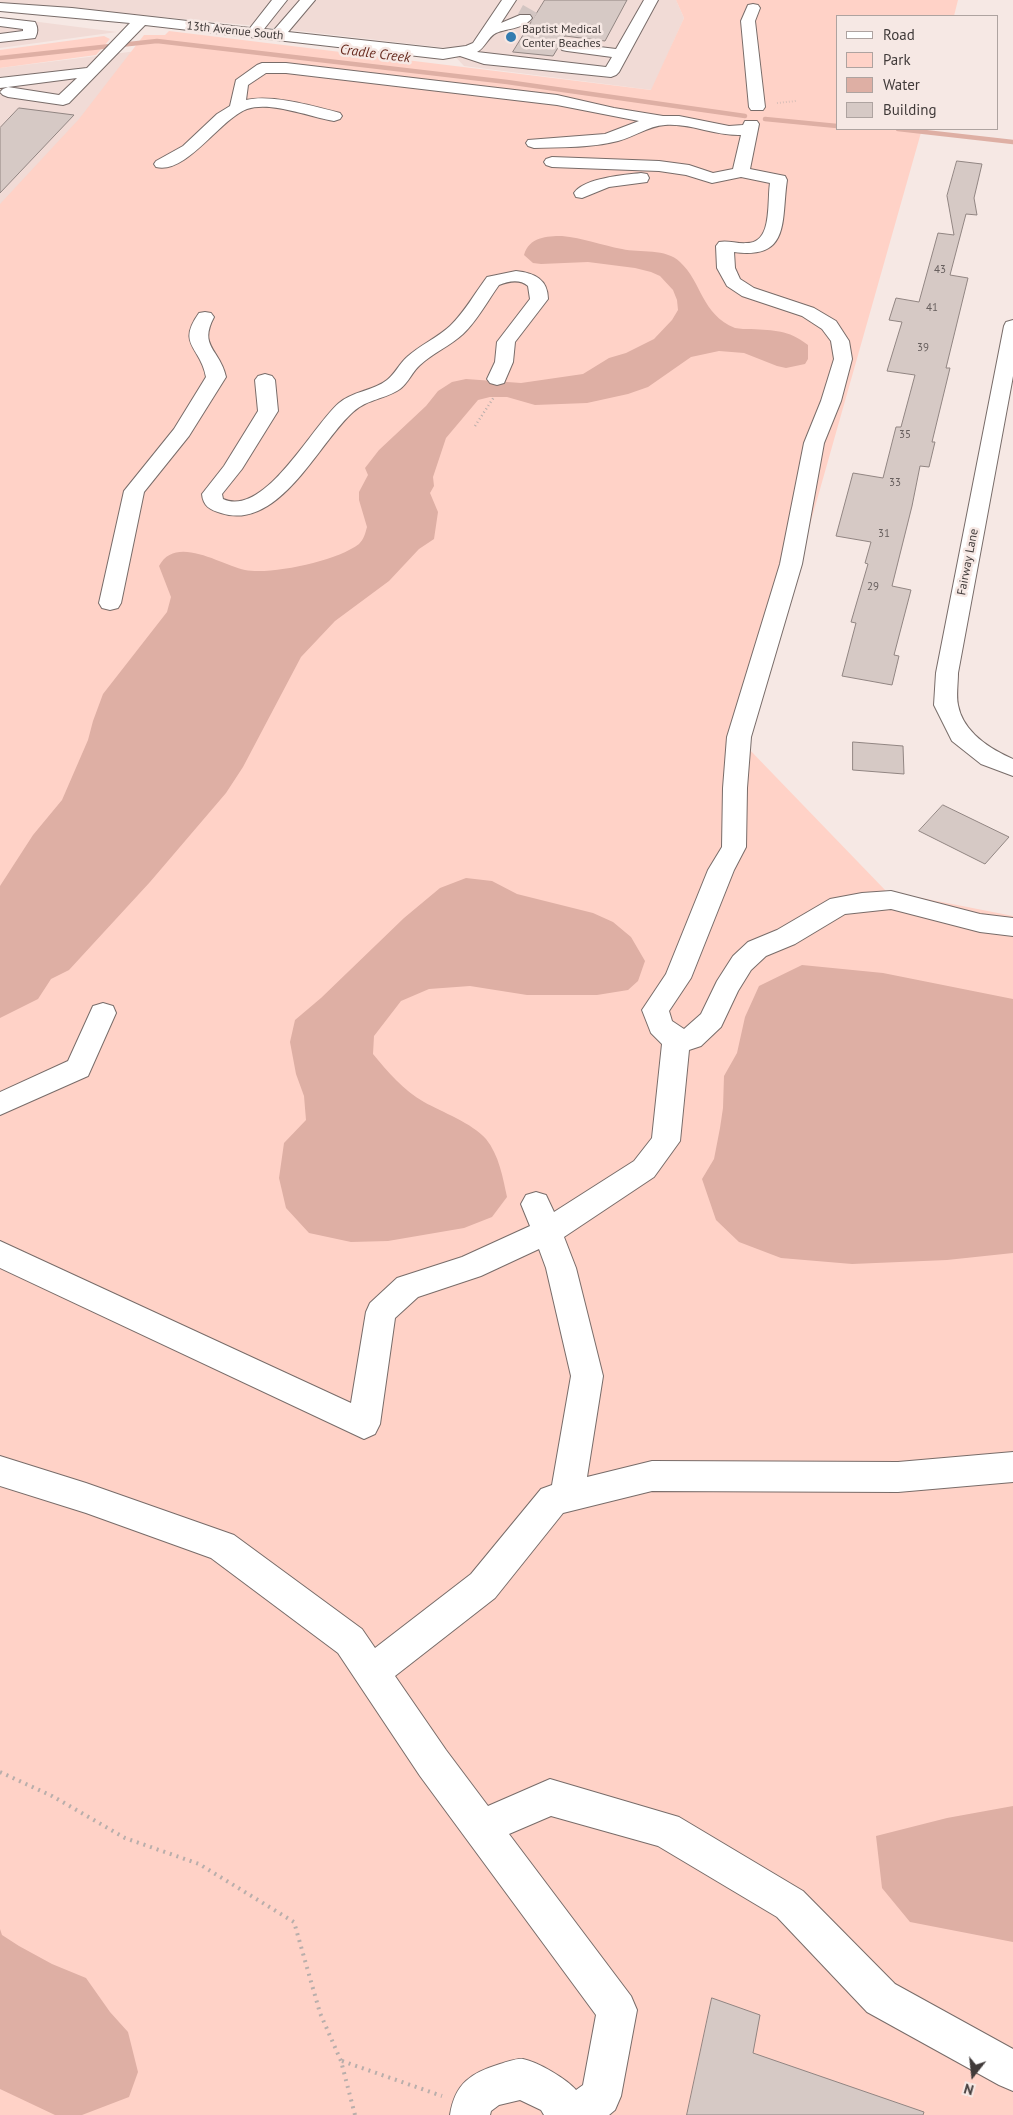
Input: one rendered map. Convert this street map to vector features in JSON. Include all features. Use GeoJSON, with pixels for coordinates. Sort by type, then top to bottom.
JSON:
{"type":"FeatureCollection","features":[{"type":"Feature","properties":{"kind":"street"},"geometry":{"type":"LineString","coordinates":[[253,33],[280,0]]}},
{"type":"Feature","properties":{"kind":"street"},"geometry":{"type":"LineString","coordinates":[[278,35],[308,0]]}},
{"type":"Feature","properties":{"kind":"street"},"geometry":{"type":"LineString","coordinates":[[509,0],[478,46],[466,51],[469,55],[611,72],[651,0]]}},
{"type":"Feature","properties":{"kind":"street","name":"13th Avenue South"},"geometry":{"type":"LineString","coordinates":[[7,5],[443,54],[466,51]]}},
{"type":"Feature","properties":{"kind":"street"},"geometry":{"type":"LineString","coordinates":[[741,172],[752,120],[748,21],[753,8]]}},
{"type":"Feature","properties":{"kind":"street"},"geometry":{"type":"LineString","coordinates":[[488,31],[519,22],[529,11]]}},
{"type":"Feature","properties":{"kind":"street"},"geometry":{"type":"LineString","coordinates":[[1,88],[63,100],[141,20]]}},
{"type":"Feature","properties":{"kind":"street"},"geometry":{"type":"LineString","coordinates":[[0,22],[30,25],[30,35],[0,38]]}},
{"type":"Feature","properties":{"kind":"street"},"geometry":{"type":"LineString","coordinates":[[567,47],[622,54]]}},
{"type":"Feature","properties":{"kind":"street"},"geometry":{"type":"LineString","coordinates":[[237,108],[241,83],[262,68],[286,68],[557,100],[614,113],[662,120],[685,121],[732,131],[752,120]]}},
{"type":"Feature","properties":{"kind":"street"},"geometry":{"type":"LineString","coordinates":[[1,88],[92,72]]}},
{"type":"Feature","properties":{"kind":"street"},"geometry":{"type":"LineString","coordinates":[[162,164],[188,150],[219,118],[237,108],[251,104],[264,102],[334,116]]}},
{"type":"Feature","properties":{"kind":"street"},"geometry":{"type":"LineString","coordinates":[[534,143],[594,140],[616,136],[638,126],[662,120]]}},
{"type":"Feature","properties":{"kind":"street"},"geometry":{"type":"LineString","coordinates":[[552,162],[659,166],[689,170],[712,178]]}},
{"type":"Feature","properties":{"kind":"street"},"geometry":{"type":"LineString","coordinates":[[582,193],[605,183],[651,177],[685,175],[712,178],[741,172],[779,180],[776,192],[774,235],[764,244],[752,249],[742,250],[725,246],[726,268],[733,282],[748,292],[808,312],[829,325],[840,341],[843,359],[831,401],[814,443],[792,564],[739,737],[735,788],[734,848],[721,870],[678,978],[655,1010],[660,1026],[676,1041],[691,1040],[711,1020],[726,988],[742,963],[757,948],[786,937],[839,906],[891,900],[980,923],[1013,927]]}},
{"type":"Feature","properties":{"kind":"street"},"geometry":{"type":"LineString","coordinates":[[265,380],[268,411],[232,469],[212,494],[213,502],[221,508],[231,510],[255,504],[283,484],[344,410],[355,400],[392,386],[400,379],[412,362],[457,329],[493,281],[500,277],[510,276],[532,280],[538,284],[541,290],[539,299],[506,342],[504,362],[497,379]]}},
{"type":"Feature","properties":{"kind":"street"},"geometry":{"type":"LineString","coordinates":[[110,603],[134,491],[182,432],[216,376],[216,369],[198,339],[197,329],[204,317]]}},
{"type":"Feature","properties":{"kind":"street","name":"Fairway Lane"},"geometry":{"type":"LineString","coordinates":[[1013,326],[1004,417],[947,673],[946,705],[960,734],[989,758],[1013,768]]}},
{"type":"Feature","properties":{"kind":"street"},"geometry":{"type":"LineString","coordinates":[[0,1104],[78,1068],[103,1013]]}},
{"type":"Feature","properties":{"kind":"street"},"geometry":{"type":"LineString","coordinates":[[0,1254],[364,1424],[381,1312],[408,1287],[470,1267],[541,1218],[644,1170],[666,1141],[676,1041]]}},
{"type":"Feature","properties":{"kind":"street"},"geometry":{"type":"LineString","coordinates":[[541,1218],[561,1268],[587,1376],[568,1496]]}},
{"type":"Feature","properties":{"kind":"street"},"geometry":{"type":"LineString","coordinates":[[372,1672],[483,1586],[553,1500],[652,1476],[898,1477],[1013,1467]]}},
{"type":"Feature","properties":{"kind":"street"},"geometry":{"type":"LineString","coordinates":[[0,1471],[86,1498],[222,1546],[350,1641],[433,1763],[617,2010],[601,2096],[577,2115]]}},
{"type":"Feature","properties":{"kind":"street"},"geometry":{"type":"LineString","coordinates":[[481,1828],[550,1797],[666,1830],[790,1904],[881,1998],[1013,2071]]}},
{"type":"Feature","properties":{"kind":"street"},"geometry":{"type":"LineString","coordinates":[[470,2110],[479,2092],[499,2084],[522,2079],[555,2096],[569,2115]]}},
{"type":"Feature","properties":{"kind":"path"},"geometry":{"type":"LineString","coordinates":[[475,426],[494,400]]}},
{"type":"Feature","properties":{"kind":"path"},"geometry":{"type":"LineString","coordinates":[[0,1772],[52,1796],[125,1838],[199,1864],[294,1922],[320,2013],[341,2061],[355,2115]]}},
{"type":"Feature","properties":{"kind":"path"},"geometry":{"type":"LineString","coordinates":[[341,2061],[470,2110]]}},
{"type":"Feature","properties":{"kind":"shaded area","name":"Baptist Medical Center Beaches"},"geometry":{"type":"Polygon","coordinates":[[[0,0],[676,0],[684,18],[652,90],[464,66],[447,48],[247,25],[0,2],[0,0]]]}},
{"type":"Feature","properties":{"kind":"shaded area"},"geometry":{"type":"Polygon","coordinates":[[[0,17],[117,32],[0,48],[0,17]]]}},
{"type":"Feature","properties":{"kind":"shaded area"},"geometry":{"type":"Polygon","coordinates":[[[153,49],[0,220],[0,68],[153,49]]]}},
{"type":"Feature","properties":{"kind":"green space"},"geometry":{"type":"Polygon","coordinates":[[[676,0],[958,0],[954,15],[836,15],[836,130],[922,130],[747,747],[886,891],[1013,916],[1013,2115],[0,2115],[0,204],[79,119],[144,35],[165,35],[169,31],[651,90],[684,18],[676,0]]]}},
{"type":"Feature","properties":{"kind":"green space"},"geometry":{"type":"Polygon","coordinates":[[[104,36],[110,39],[96,55],[0,68],[0,50],[104,36]]]}},
{"type":"Feature","properties":{"kind":"water"},"geometry":{"type":"Polygon","coordinates":[[[550,236],[562,236],[622,249],[660,253],[674,258],[687,270],[708,306],[724,322],[735,328],[774,331],[794,336],[808,345],[808,359],[805,364],[786,368],[744,353],[719,351],[691,357],[648,387],[628,394],[587,403],[535,405],[507,397],[490,397],[478,400],[446,438],[433,477],[434,486],[430,493],[438,512],[434,539],[419,549],[389,581],[335,621],[301,657],[243,767],[226,793],[150,882],[69,970],[51,979],[38,999],[0,1018],[0,886],[33,835],[62,800],[88,740],[103,694],[167,612],[171,597],[159,566],[167,557],[176,552],[187,552],[212,558],[245,570],[257,571],[304,565],[336,556],[349,550],[361,542],[367,527],[359,500],[359,492],[368,475],[365,468],[379,450],[426,406],[438,391],[452,382],[466,379],[521,383],[583,374],[609,358],[626,353],[654,339],[672,320],[678,310],[673,290],[660,276],[651,272],[588,262],[533,263],[524,255],[526,249],[534,241],[550,236]]]}},
{"type":"Feature","properties":{"kind":"water"},"geometry":{"type":"Polygon","coordinates":[[[466,878],[492,881],[517,894],[593,913],[613,922],[631,937],[645,961],[638,981],[628,990],[597,995],[527,995],[470,986],[429,989],[401,1001],[374,1036],[373,1054],[409,1092],[465,1123],[486,1139],[497,1159],[507,1197],[492,1217],[464,1228],[388,1241],[351,1242],[309,1233],[286,1208],[279,1178],[284,1143],[306,1120],[304,1096],[296,1074],[290,1042],[295,1020],[321,998],[404,918],[440,888],[466,878]]]}},
{"type":"Feature","properties":{"kind":"water"},"geometry":{"type":"Polygon","coordinates":[[[802,965],[883,973],[1013,999],[1013,1253],[947,1260],[852,1264],[781,1258],[739,1242],[716,1220],[702,1179],[714,1159],[723,1108],[724,1076],[737,1053],[745,1017],[759,986],[802,965]]]}},
{"type":"Feature","properties":{"kind":"water"},"geometry":{"type":"Polygon","coordinates":[[[1013,1806],[1013,1942],[910,1922],[882,1888],[876,1836],[947,1818],[1013,1806]]]}},
{"type":"Feature","properties":{"kind":"water"},"geometry":{"type":"Polygon","coordinates":[[[0,1929],[2,1935],[19,1946],[52,1964],[86,1978],[110,2012],[128,2032],[138,2072],[129,2097],[82,2115],[55,2115],[0,2089],[0,1929]]]}},
{"type":"Feature","properties":{"kind":"building"},"geometry":{"type":"Polygon","coordinates":[[[545,0],[627,0],[605,41],[565,36],[553,56],[513,52],[545,0]]]}},
{"type":"Feature","properties":{"kind":"building"},"geometry":{"type":"Polygon","coordinates":[[[19,108],[74,115],[0,193],[0,128],[19,108]]]}},
{"type":"Feature","properties":{"kind":"building"},"geometry":{"type":"Polygon","coordinates":[[[957,161],[982,164],[974,198],[977,215],[966,214],[950,275],[968,278],[946,368],[950,368],[932,442],[935,442],[929,467],[920,466],[892,586],[911,590],[894,655],[899,656],[892,685],[842,676],[856,623],[851,622],[868,564],[865,563],[871,542],[836,536],[853,473],[883,478],[896,427],[901,427],[915,375],[887,371],[902,322],[889,320],[896,298],[919,302],[938,233],[954,235],[947,196],[957,161]]]}},
{"type":"Feature","properties":{"kind":"building"},"geometry":{"type":"Polygon","coordinates":[[[853,742],[903,746],[904,774],[853,770],[853,742]]]}},
{"type":"Feature","properties":{"kind":"building"},"geometry":{"type":"Polygon","coordinates":[[[943,805],[1009,837],[985,864],[919,831],[943,805]]]}},
{"type":"Feature","properties":{"kind":"building"},"geometry":{"type":"Polygon","coordinates":[[[712,1998],[760,2015],[753,2053],[924,2112],[923,2115],[687,2115],[712,1998]]]}},
{"type":"Feature","properties":{"kind":"waterway","name":"Cradle Creek"},"geometry":{"type":"LineString","coordinates":[[0,58],[157,41],[507,82],[745,116]]}},
{"type":"Feature","properties":{"kind":"waterway","name":"Cradle Creek"},"geometry":{"type":"LineString","coordinates":[[765,119],[836,126]]}},
{"type":"Feature","properties":{"kind":"waterway","name":"Cradle Creek"},"geometry":{"type":"LineString","coordinates":[[907,130],[1013,142]]}},
{"type":"Feature","properties":{"kind":"tunnel"},"geometry":{"type":"LineString","coordinates":[[525,18],[530,9]]}},
{"type":"Feature","properties":{"kind":"place","name":"Baptist Medical Center Beaches"},"geometry":{"type":"Point","coordinates":[511,37]}}]}
